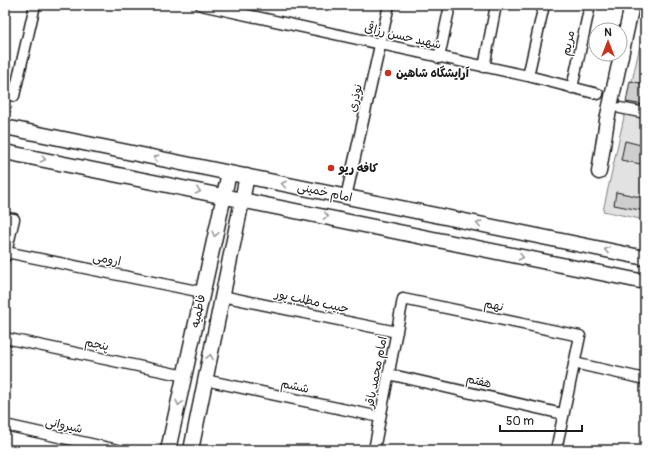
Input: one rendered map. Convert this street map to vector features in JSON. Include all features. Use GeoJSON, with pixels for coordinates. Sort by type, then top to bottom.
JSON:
{"type":"FeatureCollection","features":[{"type":"Feature","properties":{"kind":"street"},"geometry":{"type":"LineString","coordinates":[[14,96],[35,5]]}},
{"type":"Feature","properties":{"kind":"street","name":"شهید حسن رزاقی"},"geometry":{"type":"LineString","coordinates":[[201,5],[439,58],[484,66],[598,94]]}},
{"type":"Feature","properties":{"kind":"street","name":"نوذری"},"geometry":{"type":"LineString","coordinates":[[346,197],[389,5]]}},
{"type":"Feature","properties":{"kind":"street"},"geometry":{"type":"LineString","coordinates":[[439,58],[450,5]]}},
{"type":"Feature","properties":{"kind":"street"},"geometry":{"type":"LineString","coordinates":[[484,66],[496,5]]}},
{"type":"Feature","properties":{"kind":"street"},"geometry":{"type":"LineString","coordinates":[[528,76],[544,5]]}},
{"type":"Feature","properties":{"kind":"street","name":"مریم"},"geometry":{"type":"LineString","coordinates":[[572,88],[590,5]]}},
{"type":"Feature","properties":{"kind":"street"},"geometry":{"type":"LineString","coordinates":[[599,172],[607,120],[632,5]]}},
{"type":"Feature","properties":{"kind":"street"},"geometry":{"type":"LineString","coordinates":[[620,108],[645,113]]}},
{"type":"Feature","properties":{"kind":"street","name":"امام خمینی"},"geometry":{"type":"LineString","coordinates":[[6,127],[645,258]]}},
{"type":"Feature","properties":{"kind":"street","name":"امام خمینی"},"geometry":{"type":"LineString","coordinates":[[5,152],[645,282]]}},
{"type":"Feature","properties":{"kind":"street","name":"فاطمیه"},"geometry":{"type":"LineString","coordinates":[[168,450],[229,173]]}},
{"type":"Feature","properties":{"kind":"street","name":"فاطمیه"},"geometry":{"type":"LineString","coordinates":[[191,450],[247,176]]}},
{"type":"Feature","properties":{"kind":"street"},"geometry":{"type":"LineString","coordinates":[[6,255],[10,218]]}},
{"type":"Feature","properties":{"kind":"street","name":"ارومی"},"geometry":{"type":"LineString","coordinates":[[6,255],[202,292]]}},
{"type":"Feature","properties":{"kind":"street","name":"حبیب مطلب پور"},"geometry":{"type":"LineString","coordinates":[[222,296],[397,332]]}},
{"type":"Feature","properties":{"kind":"street","name":"امام محمد باقر"},"geometry":{"type":"LineString","coordinates":[[374,450],[403,299]]}},
{"type":"Feature","properties":{"kind":"street","name":"نهم"},"geometry":{"type":"LineString","coordinates":[[403,299],[580,336],[574,363]]}},
{"type":"Feature","properties":{"kind":"street","name":"پنجم"},"geometry":{"type":"LineString","coordinates":[[5,338],[184,376]]}},
{"type":"Feature","properties":{"kind":"street"},"geometry":{"type":"LineString","coordinates":[[556,450],[574,363],[645,379]]}},
{"type":"Feature","properties":{"kind":"street","name":"هفتم"},"geometry":{"type":"LineString","coordinates":[[388,374],[564,414]]}},
{"type":"Feature","properties":{"kind":"street","name":"ششم"},"geometry":{"type":"LineString","coordinates":[[205,380],[380,416]]}},
{"type":"Feature","properties":{"kind":"street","name":"شیروانی"},"geometry":{"type":"LineString","coordinates":[[5,425],[118,450]]}},
{"type":"Feature","properties":{"kind":"path"},"geometry":{"type":"LineString","coordinates":[[6,127],[14,96]]}},
{"type":"Feature","properties":{"kind":"shaded area"},"geometry":{"type":"Polygon","coordinates":[[[645,23],[645,220],[603,211],[645,23]]]}},
{"type":"Feature","properties":{"kind":"building"},"geometry":{"type":"Polygon","coordinates":[[[630,81],[645,84],[645,105],[626,102],[630,81]]]}},
{"type":"Feature","properties":{"kind":"building"},"geometry":{"type":"Polygon","coordinates":[[[625,141],[645,146],[645,165],[621,160],[625,141]]]}},
{"type":"Feature","properties":{"kind":"building"},"geometry":{"type":"Polygon","coordinates":[[[616,192],[645,198],[645,211],[614,205],[616,192]]]}},
{"type":"Feature","properties":{"kind":"place","name":"آرایشگاه شاهین"},"geometry":{"type":"Point","coordinates":[388,73]}},
{"type":"Feature","properties":{"kind":"place","name":"کافه ریو"},"geometry":{"type":"Point","coordinates":[331,168]}}]}
